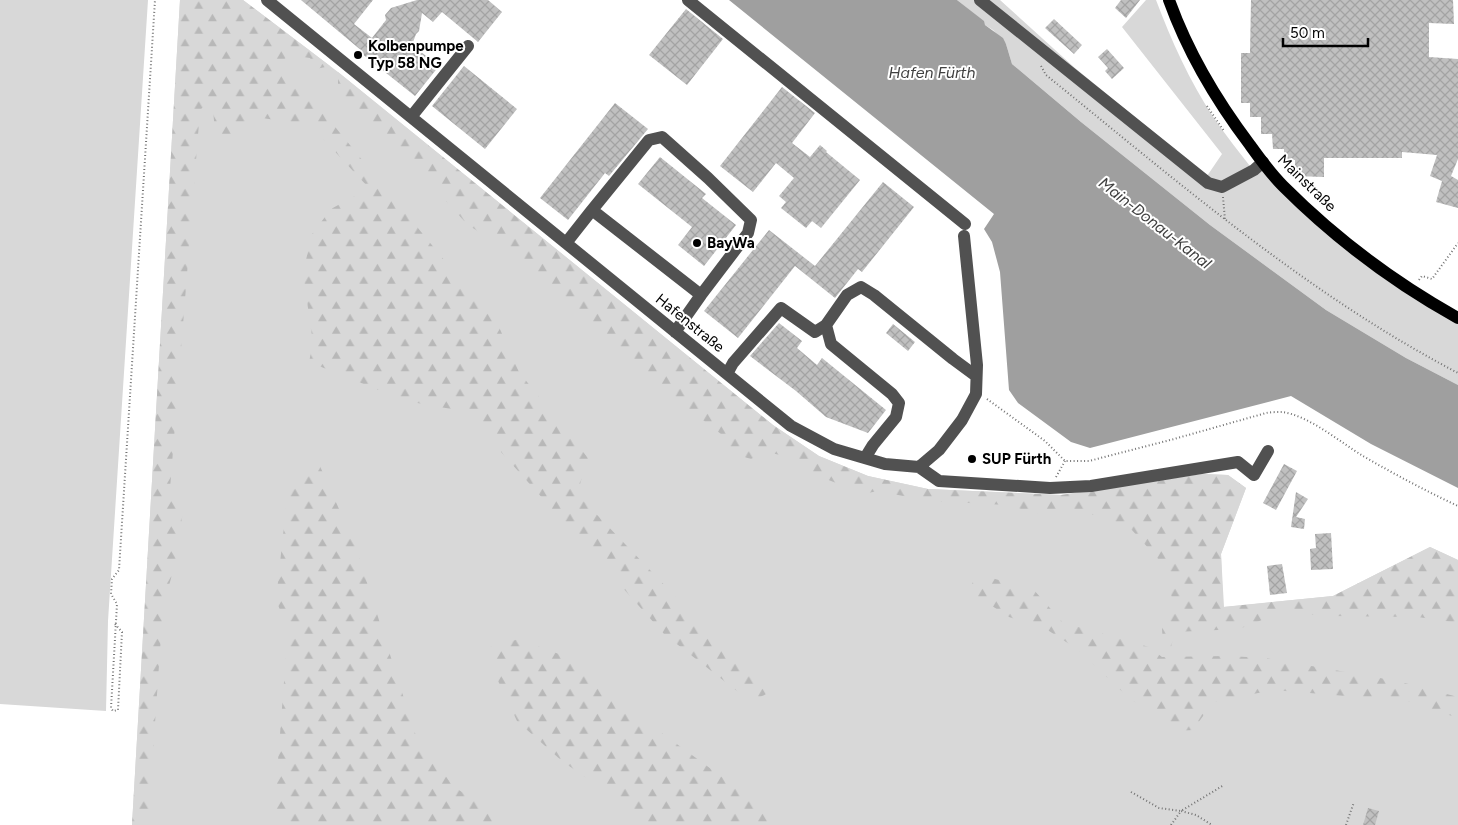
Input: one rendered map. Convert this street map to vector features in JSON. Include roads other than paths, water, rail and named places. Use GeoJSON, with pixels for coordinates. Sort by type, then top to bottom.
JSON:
{"type":"FeatureCollection","features":[{"type":"Feature","properties":{"kind":"main road","name":"Mainstraße"},"geometry":{"type":"LineString","coordinates":[[1169,0],[1176,20],[1199,67],[1226,114],[1282,185],[1358,251],[1412,289],[1458,318]]}},
{"type":"Feature","properties":{"kind":"street","name":"Hafenstraße"},"geometry":{"type":"LineString","coordinates":[[268,0],[791,426],[834,449],[885,464],[919,467]]}},
{"type":"Feature","properties":{"kind":"street"},"geometry":{"type":"LineString","coordinates":[[688,0],[964,230],[977,365],[976,394],[962,420],[939,450],[919,467],[939,481],[1050,488],[1091,486],[1238,462],[1254,475],[1268,451]]}},
{"type":"Feature","properties":{"kind":"street"},"geometry":{"type":"LineString","coordinates":[[981,0],[1208,183],[1222,187],[1254,170],[1263,162]]}},
{"type":"Feature","properties":{"kind":"street"},"geometry":{"type":"LineString","coordinates":[[411,116],[468,46]]}},
{"type":"Feature","properties":{"kind":"street"},"geometry":{"type":"LineString","coordinates":[[566,243],[649,140],[662,137],[751,220],[748,233],[675,332]]}},
{"type":"Feature","properties":{"kind":"street"},"geometry":{"type":"LineString","coordinates":[[592,210],[701,295]]}},
{"type":"Feature","properties":{"kind":"street"},"geometry":{"type":"LineString","coordinates":[[727,374],[733,363],[781,308],[815,332],[826,324],[847,296],[861,287],[874,295],[976,376]]}},
{"type":"Feature","properties":{"kind":"street"},"geometry":{"type":"LineString","coordinates":[[826,324],[831,344],[892,394],[899,403],[896,417],[872,445],[865,458]]}},
{"type":"Feature","properties":{"kind":"water"},"geometry":{"type":"Polygon","coordinates":[[[729,0],[957,0],[1003,38],[1012,64],[1210,225],[1326,310],[1406,358],[1458,385],[1458,488],[1371,444],[1291,396],[1090,448],[1071,442],[1018,403],[1009,390],[1000,272],[992,242],[984,229],[994,214],[729,0]]]}},
{"type":"Feature","properties":{"kind":"place","name":"Kolbenpumpe Typ 58 NG"},"geometry":{"type":"Point","coordinates":[358,55]}},
{"type":"Feature","properties":{"kind":"place","name":"BayWa"},"geometry":{"type":"Point","coordinates":[697,243]}},
{"type":"Feature","properties":{"kind":"place","name":"SUP Fürth"},"geometry":{"type":"Point","coordinates":[972,459]}},
{"type":"Feature","properties":{"kind":"water label","name":"Hafen Fürth"},"geometry":{"type":"Point","coordinates":[932,72]}},
{"type":"Feature","properties":{"kind":"water label","name":"Main-Donau-Kanal"},"geometry":{"type":"Point","coordinates":[1155,223]}}]}
